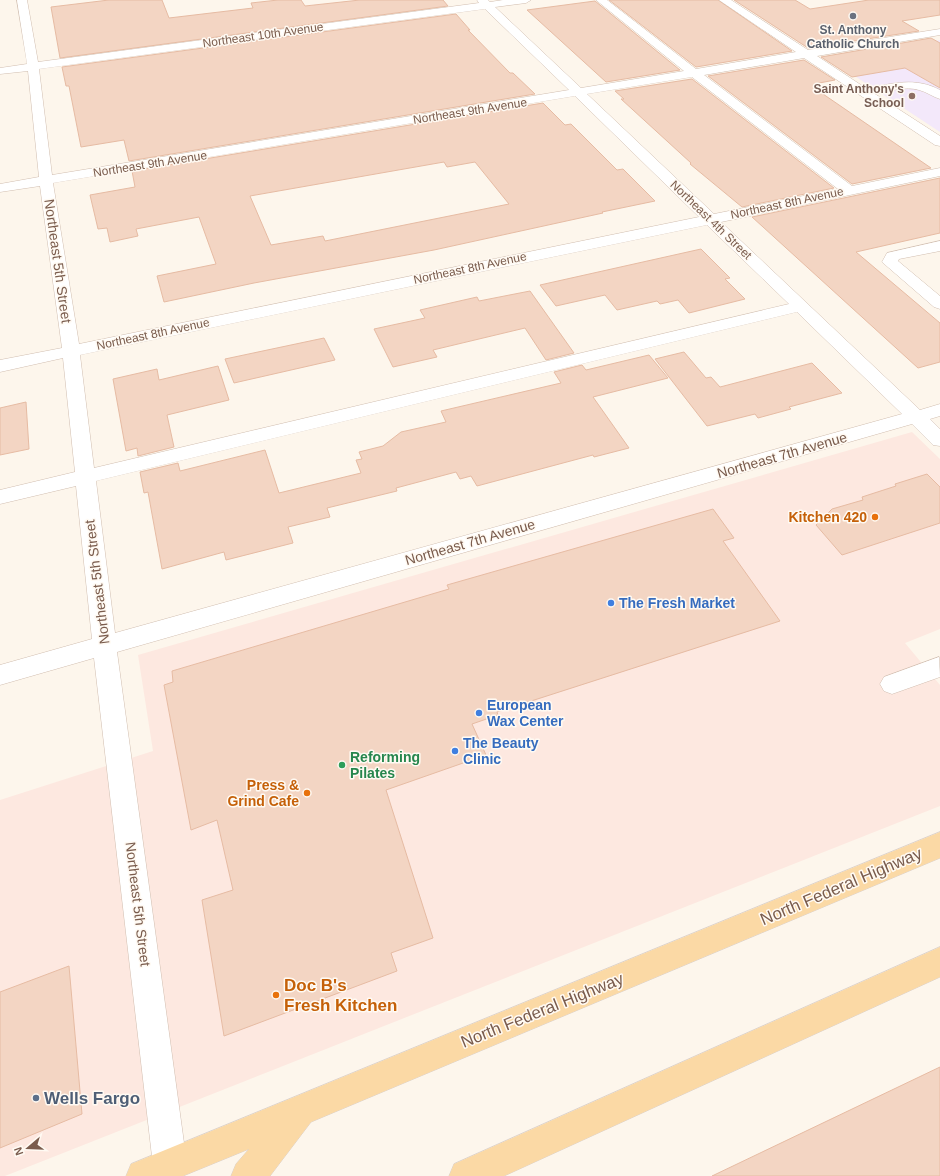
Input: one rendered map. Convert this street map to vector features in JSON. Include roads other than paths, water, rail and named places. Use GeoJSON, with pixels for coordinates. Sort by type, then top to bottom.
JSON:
{"type":"FeatureCollection","features":[{"type":"Feature","properties":{"kind":"main road","name":"North Federal Highway"},"geometry":{"type":"LineString","coordinates":[[160,1172],[301,1110],[940,845]]}},
{"type":"Feature","properties":{"kind":"main road"},"geometry":{"type":"LineString","coordinates":[[466,1176],[940,962]]}},
{"type":"Feature","properties":{"kind":"main road"},"geometry":{"type":"LineString","coordinates":[[248,1176],[301,1110]]}},
{"type":"Feature","properties":{"kind":"street","name":"Northeast 5th Street"},"geometry":{"type":"LineString","coordinates":[[22,0],[33,66],[46,181],[70,351],[105,645],[160,1172]]}},
{"type":"Feature","properties":{"kind":"street","name":"Northeast 10th Avenue"},"geometry":{"type":"LineString","coordinates":[[0,71],[485,3],[526,0]]}},
{"type":"Feature","properties":{"kind":"street"},"geometry":{"type":"LineString","coordinates":[[601,0],[694,74],[848,190]]}},
{"type":"Feature","properties":{"kind":"street"},"geometry":{"type":"LineString","coordinates":[[724,0],[940,142]]}},
{"type":"Feature","properties":{"kind":"street","name":"Northeast 4th Street"},"geometry":{"type":"LineString","coordinates":[[485,3],[940,440]]}},
{"type":"Feature","properties":{"kind":"street","name":"Northeast 9th Avenue"},"geometry":{"type":"LineString","coordinates":[[0,188],[940,32]]}},
{"type":"Feature","properties":{"kind":"street"},"geometry":{"type":"LineString","coordinates":[[864,93],[911,85],[928,87],[940,95]]}},
{"type":"Feature","properties":{"kind":"street","name":"Northeast 8th Avenue"},"geometry":{"type":"LineString","coordinates":[[0,366],[940,172]]}},
{"type":"Feature","properties":{"kind":"street"},"geometry":{"type":"LineString","coordinates":[[940,246],[892,256],[890,262],[940,304]]}},
{"type":"Feature","properties":{"kind":"street"},"geometry":{"type":"LineString","coordinates":[[0,497],[800,306]]}},
{"type":"Feature","properties":{"kind":"street","name":"Northeast 7th Avenue"},"geometry":{"type":"LineString","coordinates":[[0,675],[940,410]]}},
{"type":"Feature","properties":{"kind":"street"},"geometry":{"type":"LineString","coordinates":[[892,684],[939,667]]}},
{"type":"Feature","properties":{"kind":"place","name":"St. Anthony Catholic Church"},"geometry":{"type":"Point","coordinates":[853,16]}},
{"type":"Feature","properties":{"kind":"place","name":"Saint Anthony's School"},"geometry":{"type":"Point","coordinates":[912,96]}},
{"type":"Feature","properties":{"kind":"place","name":"Kitchen 420"},"geometry":{"type":"Point","coordinates":[875,517]}},
{"type":"Feature","properties":{"kind":"place","name":"The Fresh Market"},"geometry":{"type":"Point","coordinates":[611,603]}},
{"type":"Feature","properties":{"kind":"place","name":"European Wax Center"},"geometry":{"type":"Point","coordinates":[479,713]}},
{"type":"Feature","properties":{"kind":"place","name":"The Beauty Clinic"},"geometry":{"type":"Point","coordinates":[455,751]}},
{"type":"Feature","properties":{"kind":"place","name":"Reforming Pilates"},"geometry":{"type":"Point","coordinates":[342,765]}},
{"type":"Feature","properties":{"kind":"place","name":"Press & Grind Cafe"},"geometry":{"type":"Point","coordinates":[307,793]}},
{"type":"Feature","properties":{"kind":"place","name":"Doc B's Fresh Kitchen"},"geometry":{"type":"Point","coordinates":[276,995]}},
{"type":"Feature","properties":{"kind":"place","name":"Wells Fargo"},"geometry":{"type":"Point","coordinates":[36,1098]}}]}
